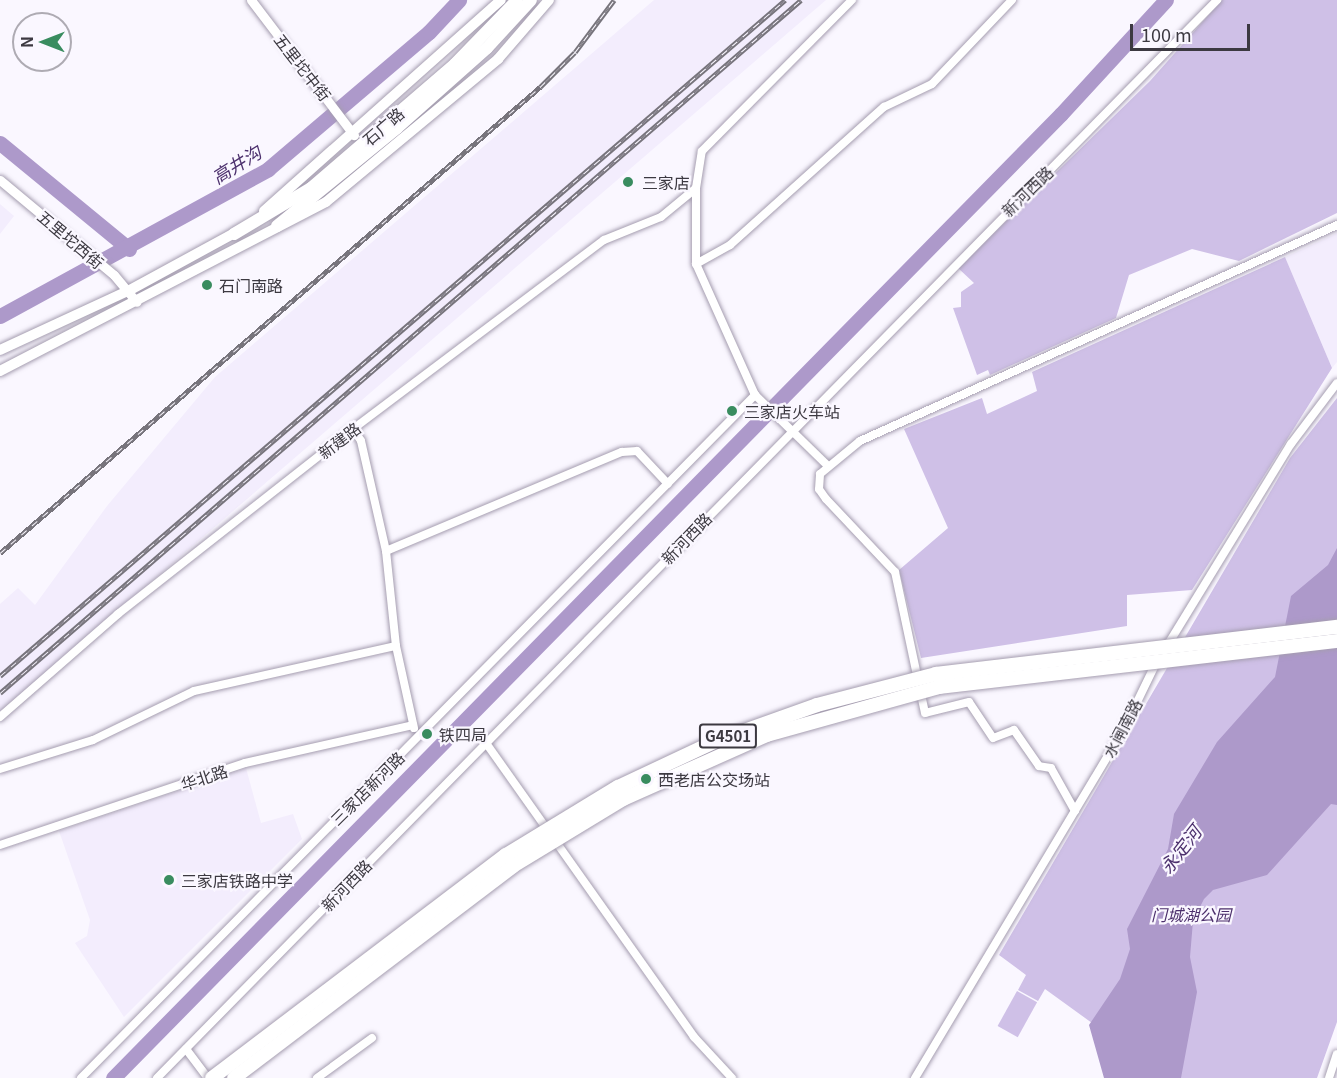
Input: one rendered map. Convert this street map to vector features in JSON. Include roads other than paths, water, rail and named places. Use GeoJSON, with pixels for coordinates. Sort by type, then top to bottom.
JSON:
{"type":"FeatureCollection","features":[{"type":"Feature","properties":{"kind":"highway","name":"G4501"},"geometry":{"type":"LineString","coordinates":[[210,1078],[506,855],[618,787],[735,734],[936,674],[1337,627]]}},
{"type":"Feature","properties":{"kind":"highway","name":"G4501"},"geometry":{"type":"LineString","coordinates":[[234,1078],[513,866],[623,799],[721,753],[821,717],[939,687],[1337,641]]}},
{"type":"Feature","properties":{"kind":"main road"},"geometry":{"type":"LineString","coordinates":[[0,350],[130,290],[234,234],[354,135],[501,0]]}},
{"type":"Feature","properties":{"kind":"main road","name":"石广路"},"geometry":{"type":"LineString","coordinates":[[234,234],[311,188],[455,64],[517,0]]}},
{"type":"Feature","properties":{"kind":"main road","name":"石广路"},"geometry":{"type":"LineString","coordinates":[[277,226],[339,180],[487,48],[531,0]]}},
{"type":"Feature","properties":{"kind":"main road"},"geometry":{"type":"LineString","coordinates":[[0,371],[326,202],[378,164],[498,59],[549,0]]}},
{"type":"Feature","properties":{"kind":"street","name":"五里坨中街"},"geometry":{"type":"LineString","coordinates":[[251,0],[354,135]]}},
{"type":"Feature","properties":{"kind":"street"},"geometry":{"type":"LineString","coordinates":[[828,466],[755,395],[696,264],[696,188],[702,151],[781,66],[852,0]]}},
{"type":"Feature","properties":{"kind":"street"},"geometry":{"type":"LineString","coordinates":[[696,264],[730,245],[884,107],[932,84],[1012,0]]}},
{"type":"Feature","properties":{"kind":"street","name":"新河西路"},"geometry":{"type":"LineString","coordinates":[[157,1078],[1217,0]]}},
{"type":"Feature","properties":{"kind":"street","name":"五里坨西街"},"geometry":{"type":"LineString","coordinates":[[0,180],[114,275],[130,290],[136,302]]}},
{"type":"Feature","properties":{"kind":"street","name":"新建路"},"geometry":{"type":"LineString","coordinates":[[0,717],[118,614],[353,429],[604,240],[661,217],[696,188]]}},
{"type":"Feature","properties":{"kind":"street"},"geometry":{"type":"LineString","coordinates":[[1075,810],[1051,768],[1039,766],[1014,730],[993,738],[969,702],[925,713],[896,572],[819,489],[820,474],[860,441],[1337,225]]}},
{"type":"Feature","properties":{"kind":"street","name":"水闸南路"},"geometry":{"type":"LineString","coordinates":[[915,1078],[1075,810],[1151,672],[1291,444],[1337,383]]}},
{"type":"Feature","properties":{"kind":"street","name":"三家店新河路"},"geometry":{"type":"LineString","coordinates":[[81,1078],[755,395]]}},
{"type":"Feature","properties":{"kind":"street"},"geometry":{"type":"LineString","coordinates":[[353,429],[386,551],[396,646],[417,737]]}},
{"type":"Feature","properties":{"kind":"street"},"geometry":{"type":"LineString","coordinates":[[386,551],[622,452],[637,451],[668,484]]}},
{"type":"Feature","properties":{"kind":"street"},"geometry":{"type":"LineString","coordinates":[[0,769],[93,740],[194,691],[396,646]]}},
{"type":"Feature","properties":{"kind":"street","name":"华北路"},"geometry":{"type":"LineString","coordinates":[[0,845],[245,763],[413,725]]}},
{"type":"Feature","properties":{"kind":"street"},"geometry":{"type":"LineString","coordinates":[[486,743],[694,1037],[732,1078]]}},
{"type":"Feature","properties":{"kind":"street"},"geometry":{"type":"LineString","coordinates":[[317,1078],[372,1038]]}},
{"type":"Feature","properties":{"kind":"street"},"geometry":{"type":"LineString","coordinates":[[186,1049],[210,1078]]}},
{"type":"Feature","properties":{"kind":"street"},"geometry":{"type":"LineString","coordinates":[[1329,1078],[1337,1054]]}},
{"type":"Feature","properties":{"kind":"water","name":"永定河"},"geometry":{"type":"Polygon","coordinates":[[[1337,548],[1337,805],[1331,804],[1267,875],[1213,890],[1204,899],[1193,921],[1190,957],[1197,992],[1181,1078],[1104,1078],[1089,1025],[1120,979],[1130,949],[1127,929],[1168,849],[1174,814],[1217,742],[1275,677],[1291,596],[1328,565],[1337,548]]]}},
{"type":"Feature","properties":{"kind":"waterway","name":"高井沟"},"geometry":{"type":"LineString","coordinates":[[0,316],[268,169],[429,32],[459,0]]}},
{"type":"Feature","properties":{"kind":"waterway"},"geometry":{"type":"LineString","coordinates":[[113,1078],[1061,114],[1166,0]]}},
{"type":"Feature","properties":{"kind":"waterway"},"geometry":{"type":"LineString","coordinates":[[0,143],[129,249]]}},
{"type":"Feature","properties":{"kind":"railway"},"geometry":{"type":"LineString","coordinates":[[0,553],[540,87],[575,52],[614,0]]}},
{"type":"Feature","properties":{"kind":"railway"},"geometry":{"type":"LineString","coordinates":[[0,676],[785,0]]}},
{"type":"Feature","properties":{"kind":"railway"},"geometry":{"type":"LineString","coordinates":[[0,693],[801,0]]}},
{"type":"Feature","properties":{"kind":"place","name":"三家店"},"geometry":{"type":"Point","coordinates":[628,182]}},
{"type":"Feature","properties":{"kind":"place","name":"石门南路"},"geometry":{"type":"Point","coordinates":[207,285]}},
{"type":"Feature","properties":{"kind":"place","name":"三家店火车站"},"geometry":{"type":"Point","coordinates":[732,411]}},
{"type":"Feature","properties":{"kind":"place","name":"铁四局"},"geometry":{"type":"Point","coordinates":[427,734]}},
{"type":"Feature","properties":{"kind":"place","name":"西老店公交场站"},"geometry":{"type":"Point","coordinates":[646,779]}},
{"type":"Feature","properties":{"kind":"place","name":"三家店铁路中学"},"geometry":{"type":"Point","coordinates":[169,880]}},
{"type":"Feature","properties":{"kind":"park label","name":"门城湖公园"},"geometry":{"type":"Point","coordinates":[1191,914]}}]}
